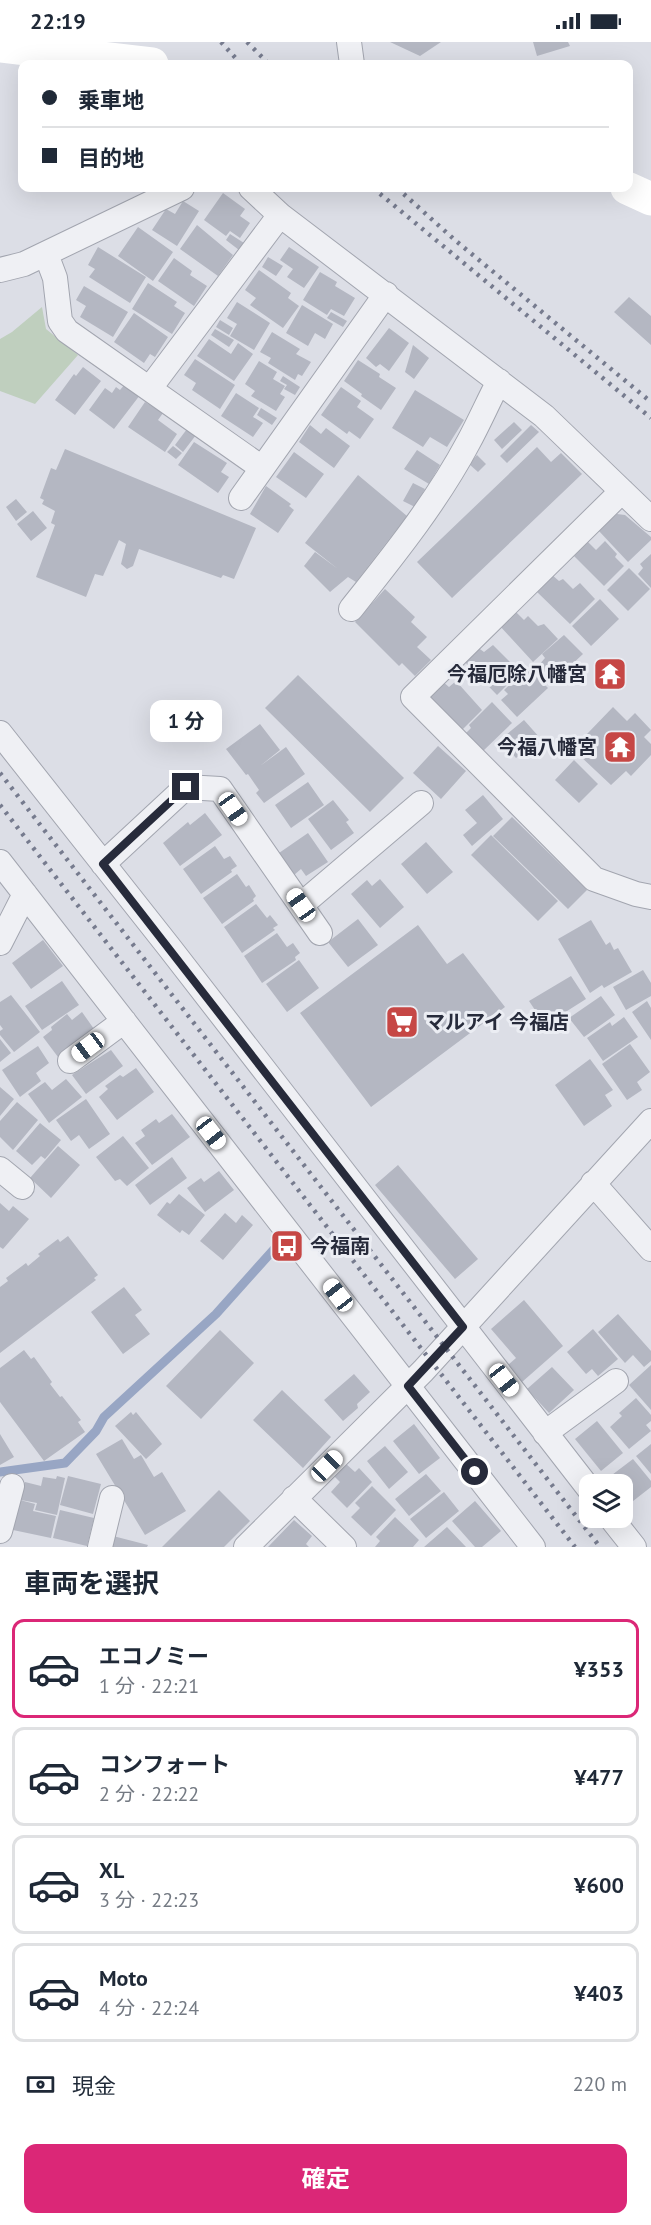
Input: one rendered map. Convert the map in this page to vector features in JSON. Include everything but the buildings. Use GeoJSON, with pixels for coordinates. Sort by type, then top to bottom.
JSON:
{"type":"FeatureCollection","features":[{"type":"Feature","properties":{"kind":"street"},"geometry":{"type":"LineString","coordinates":[[142,42],[157,60]]}},
{"type":"Feature","properties":{"kind":"street"},"geometry":{"type":"LineString","coordinates":[[349,42],[351,60]]}},
{"type":"Feature","properties":{"kind":"street"},"geometry":{"type":"LineString","coordinates":[[0,46],[118,60]]}},
{"type":"Feature","properties":{"kind":"street"},"geometry":{"type":"LineString","coordinates":[[633,191],[651,199]]}},
{"type":"Feature","properties":{"kind":"street"},"geometry":{"type":"LineString","coordinates":[[0,270],[24,264],[174,192]]}},
{"type":"Feature","properties":{"kind":"street"},"geometry":{"type":"LineString","coordinates":[[255,192],[280,214],[544,416],[651,519]]}},
{"type":"Feature","properties":{"kind":"street"},"geometry":{"type":"LineString","coordinates":[[150,388],[280,214]]}},
{"type":"Feature","properties":{"kind":"street"},"geometry":{"type":"LineString","coordinates":[[46,254],[55,278],[60,321],[67,331],[262,468]]}},
{"type":"Feature","properties":{"kind":"street"},"geometry":{"type":"LineString","coordinates":[[241,498],[386,294]]}},
{"type":"Feature","properties":{"kind":"street"},"geometry":{"type":"LineString","coordinates":[[351,609],[400,548],[438,493],[468,444],[498,381]]}},
{"type":"Feature","properties":{"kind":"street"},"geometry":{"type":"LineString","coordinates":[[622,491],[413,697],[594,879],[651,897]]}},
{"type":"Feature","properties":{"kind":"street"},"geometry":{"type":"LineString","coordinates":[[0,733],[579,1476]]}},
{"type":"Feature","properties":{"kind":"street"},"geometry":{"type":"LineString","coordinates":[[103,864],[186,787],[220,789],[320,933]]}},
{"type":"Feature","properties":{"kind":"street"},"geometry":{"type":"LineString","coordinates":[[301,905],[421,803]]}},
{"type":"Feature","properties":{"kind":"street"},"geometry":{"type":"LineString","coordinates":[[0,862],[408,1386],[528,1545]]}},
{"type":"Feature","properties":{"kind":"street"},"geometry":{"type":"LineString","coordinates":[[0,943],[25,894]]}},
{"type":"Feature","properties":{"kind":"street"},"geometry":{"type":"LineString","coordinates":[[70,1061],[124,1021]]}},
{"type":"Feature","properties":{"kind":"street"},"geometry":{"type":"LineString","coordinates":[[246,1547],[408,1386],[651,1121]]}},
{"type":"Feature","properties":{"kind":"street"},"geometry":{"type":"LineString","coordinates":[[0,1169],[22,1187]]}},
{"type":"Feature","properties":{"kind":"street"},"geometry":{"type":"LineString","coordinates":[[593,1183],[651,1249]]}},
{"type":"Feature","properties":{"kind":"street"},"geometry":{"type":"LineString","coordinates":[[545,1432],[616,1381]]}},
{"type":"Feature","properties":{"kind":"street"},"geometry":{"type":"LineString","coordinates":[[0,1531],[12,1486]]}},
{"type":"Feature","properties":{"kind":"street"},"geometry":{"type":"LineString","coordinates":[[100,1547],[112,1498]]}},
{"type":"Feature","properties":{"kind":"street"},"geometry":{"type":"LineString","coordinates":[[294,1498],[344,1547]]}},
{"type":"Feature","properties":{"kind":"street"},"geometry":{"type":"LineString","coordinates":[[619,1528],[634,1547]]}},
{"type":"Feature","properties":{"kind":"green space"},"geometry":{"type":"Polygon","coordinates":[[[42,307],[46,329],[78,355],[35,404],[0,391],[0,339],[42,307]]]}},
{"type":"Feature","properties":{"kind":"waterway"},"geometry":{"type":"LineString","coordinates":[[0,1472],[65,1463],[96,1431],[104,1417],[216,1314],[276,1247]]}},
{"type":"Feature","properties":{"kind":"railway"},"geometry":{"type":"LineString","coordinates":[[221,42],[237,60]]}},
{"type":"Feature","properties":{"kind":"railway"},"geometry":{"type":"LineString","coordinates":[[247,42],[265,60]]}},
{"type":"Feature","properties":{"kind":"railway"},"geometry":{"type":"LineString","coordinates":[[378,192],[651,418]]}},
{"type":"Feature","properties":{"kind":"railway"},"geometry":{"type":"LineString","coordinates":[[401,192],[456,241],[651,402]]}},
{"type":"Feature","properties":{"kind":"railway"},"geometry":{"type":"LineString","coordinates":[[0,773],[600,1547]]}},
{"type":"Feature","properties":{"kind":"railway"},"geometry":{"type":"LineString","coordinates":[[0,805],[575,1547]]}},
{"type":"Feature","properties":{"kind":"place","name":"今福厄除八幡宮"},"geometry":{"type":"Point","coordinates":[610,674]}},
{"type":"Feature","properties":{"kind":"place","name":"今福八幡宮"},"geometry":{"type":"Point","coordinates":[620,747]}},
{"type":"Feature","properties":{"kind":"place","name":"マルアイ 今福店"},"geometry":{"type":"Point","coordinates":[402,1022]}},
{"type":"Feature","properties":{"kind":"place","name":"今福南"},"geometry":{"type":"Point","coordinates":[287,1246]}},
{"type":"Feature","properties":{"kind":"route"},"geometry":{"type":"LineString","coordinates":[[186,787],[103,864],[463,1327],[408,1386],[475,1472]]}}]}
